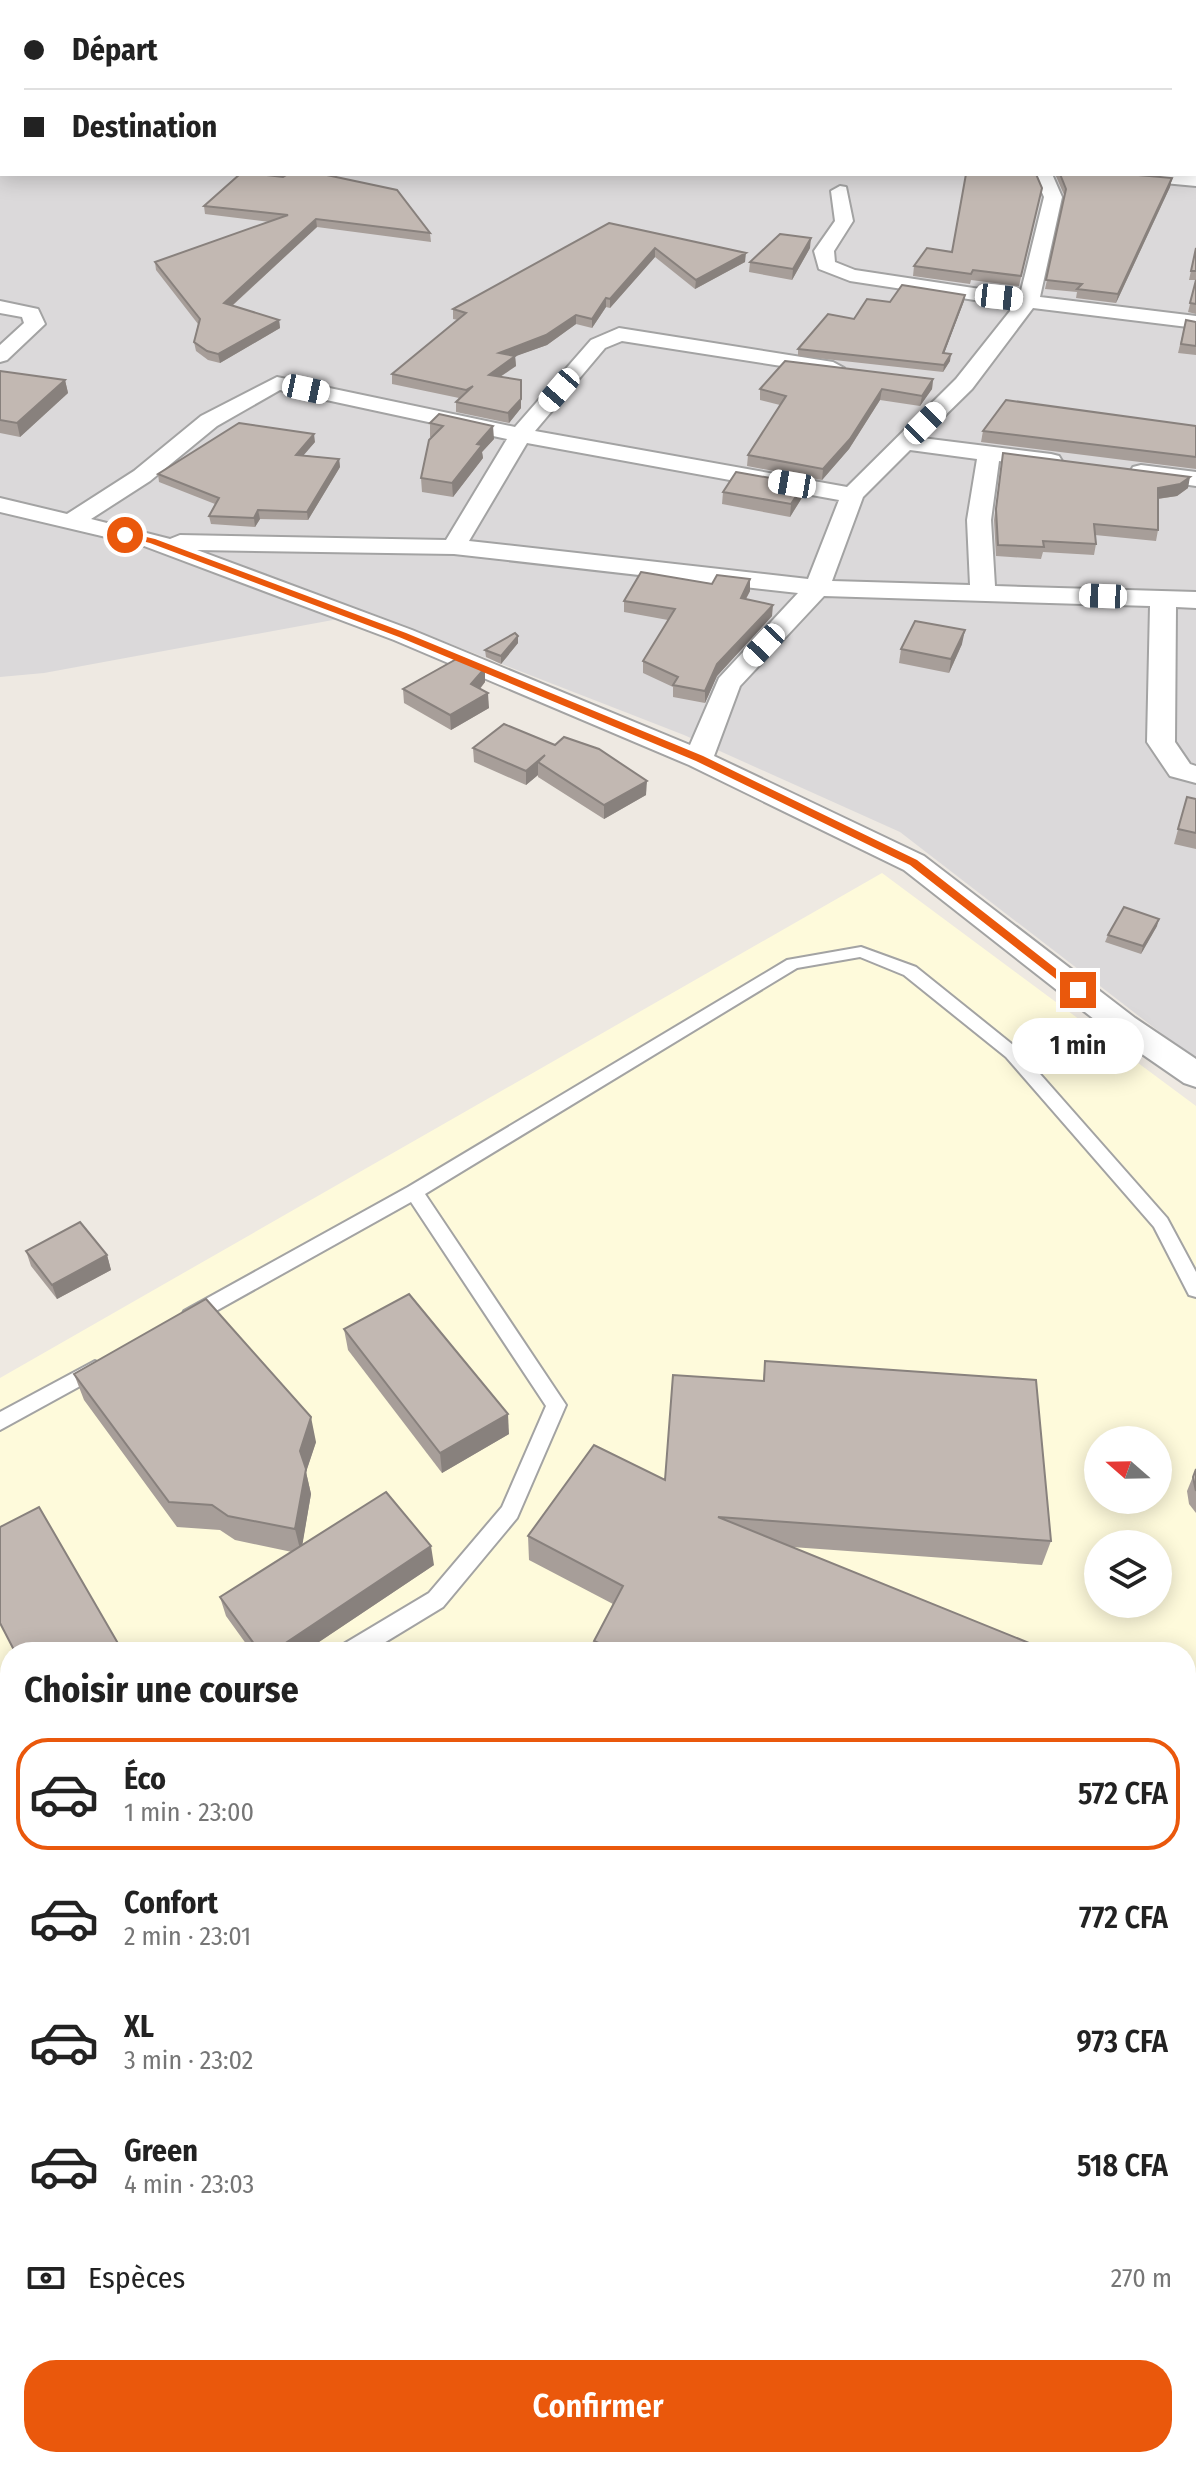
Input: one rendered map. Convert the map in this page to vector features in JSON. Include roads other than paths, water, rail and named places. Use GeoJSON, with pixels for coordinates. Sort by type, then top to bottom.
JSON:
{"type":"FeatureCollection","features":[{"type":"Feature","properties":{"kind":"street"},"geometry":{"type":"LineString","coordinates":[[699,759],[728,684],[817,588],[852,495],[964,384],[1029,300],[1053,197],[1044,176]]}},
{"type":"Feature","properties":{"kind":"street"},"geometry":{"type":"LineString","coordinates":[[1142,176],[1196,181]]}},
{"type":"Feature","properties":{"kind":"street"},"geometry":{"type":"LineString","coordinates":[[840,191],[844,221],[824,251],[826,265],[850,275],[940,291],[1196,322]]}},
{"type":"Feature","properties":{"kind":"street"},"geometry":{"type":"LineString","coordinates":[[0,307],[31,313],[35,324],[0,356]]}},
{"type":"Feature","properties":{"kind":"street"},"geometry":{"type":"LineString","coordinates":[[454,547],[520,435],[598,344],[619,334],[855,371]]}},
{"type":"Feature","properties":{"kind":"street"},"geometry":{"type":"LineString","coordinates":[[933,381],[964,384]]}},
{"type":"Feature","properties":{"kind":"street"},"geometry":{"type":"LineString","coordinates":[[70,522],[142,476],[209,421],[277,383],[520,435],[852,495]]}},
{"type":"Feature","properties":{"kind":"street"},"geometry":{"type":"LineString","coordinates":[[905,443],[1078,464]]}},
{"type":"Feature","properties":{"kind":"street"},"geometry":{"type":"LineString","coordinates":[[983,593],[979,520],[989,453]]}},
{"type":"Feature","properties":{"kind":"street"},"geometry":{"type":"LineString","coordinates":[[1122,469],[1196,479]]}},
{"type":"Feature","properties":{"kind":"street"},"geometry":{"type":"LineString","coordinates":[[0,505],[152,541],[403,635],[699,759],[914,863],[1124,1026],[1196,1075]]}},
{"type":"Feature","properties":{"kind":"street"},"geometry":{"type":"LineString","coordinates":[[152,541],[454,547],[817,588],[1196,600]]}},
{"type":"Feature","properties":{"kind":"street"},"geometry":{"type":"LineString","coordinates":[[1163,598],[1161,742],[1180,770],[1196,775]]}},
{"type":"Feature","properties":{"kind":"lane"},"geometry":{"type":"LineString","coordinates":[[179,1322],[414,1192],[793,964],[861,952],[910,971],[1012,1053],[1161,1223],[1196,1290]]}},
{"type":"Feature","properties":{"kind":"lane"},"geometry":{"type":"LineString","coordinates":[[367,1642],[436,1600],[510,1512],[556,1405],[414,1192]]}},
{"type":"Feature","properties":{"kind":"lane"},"geometry":{"type":"LineString","coordinates":[[0,1422],[110,1361]]}}]}
